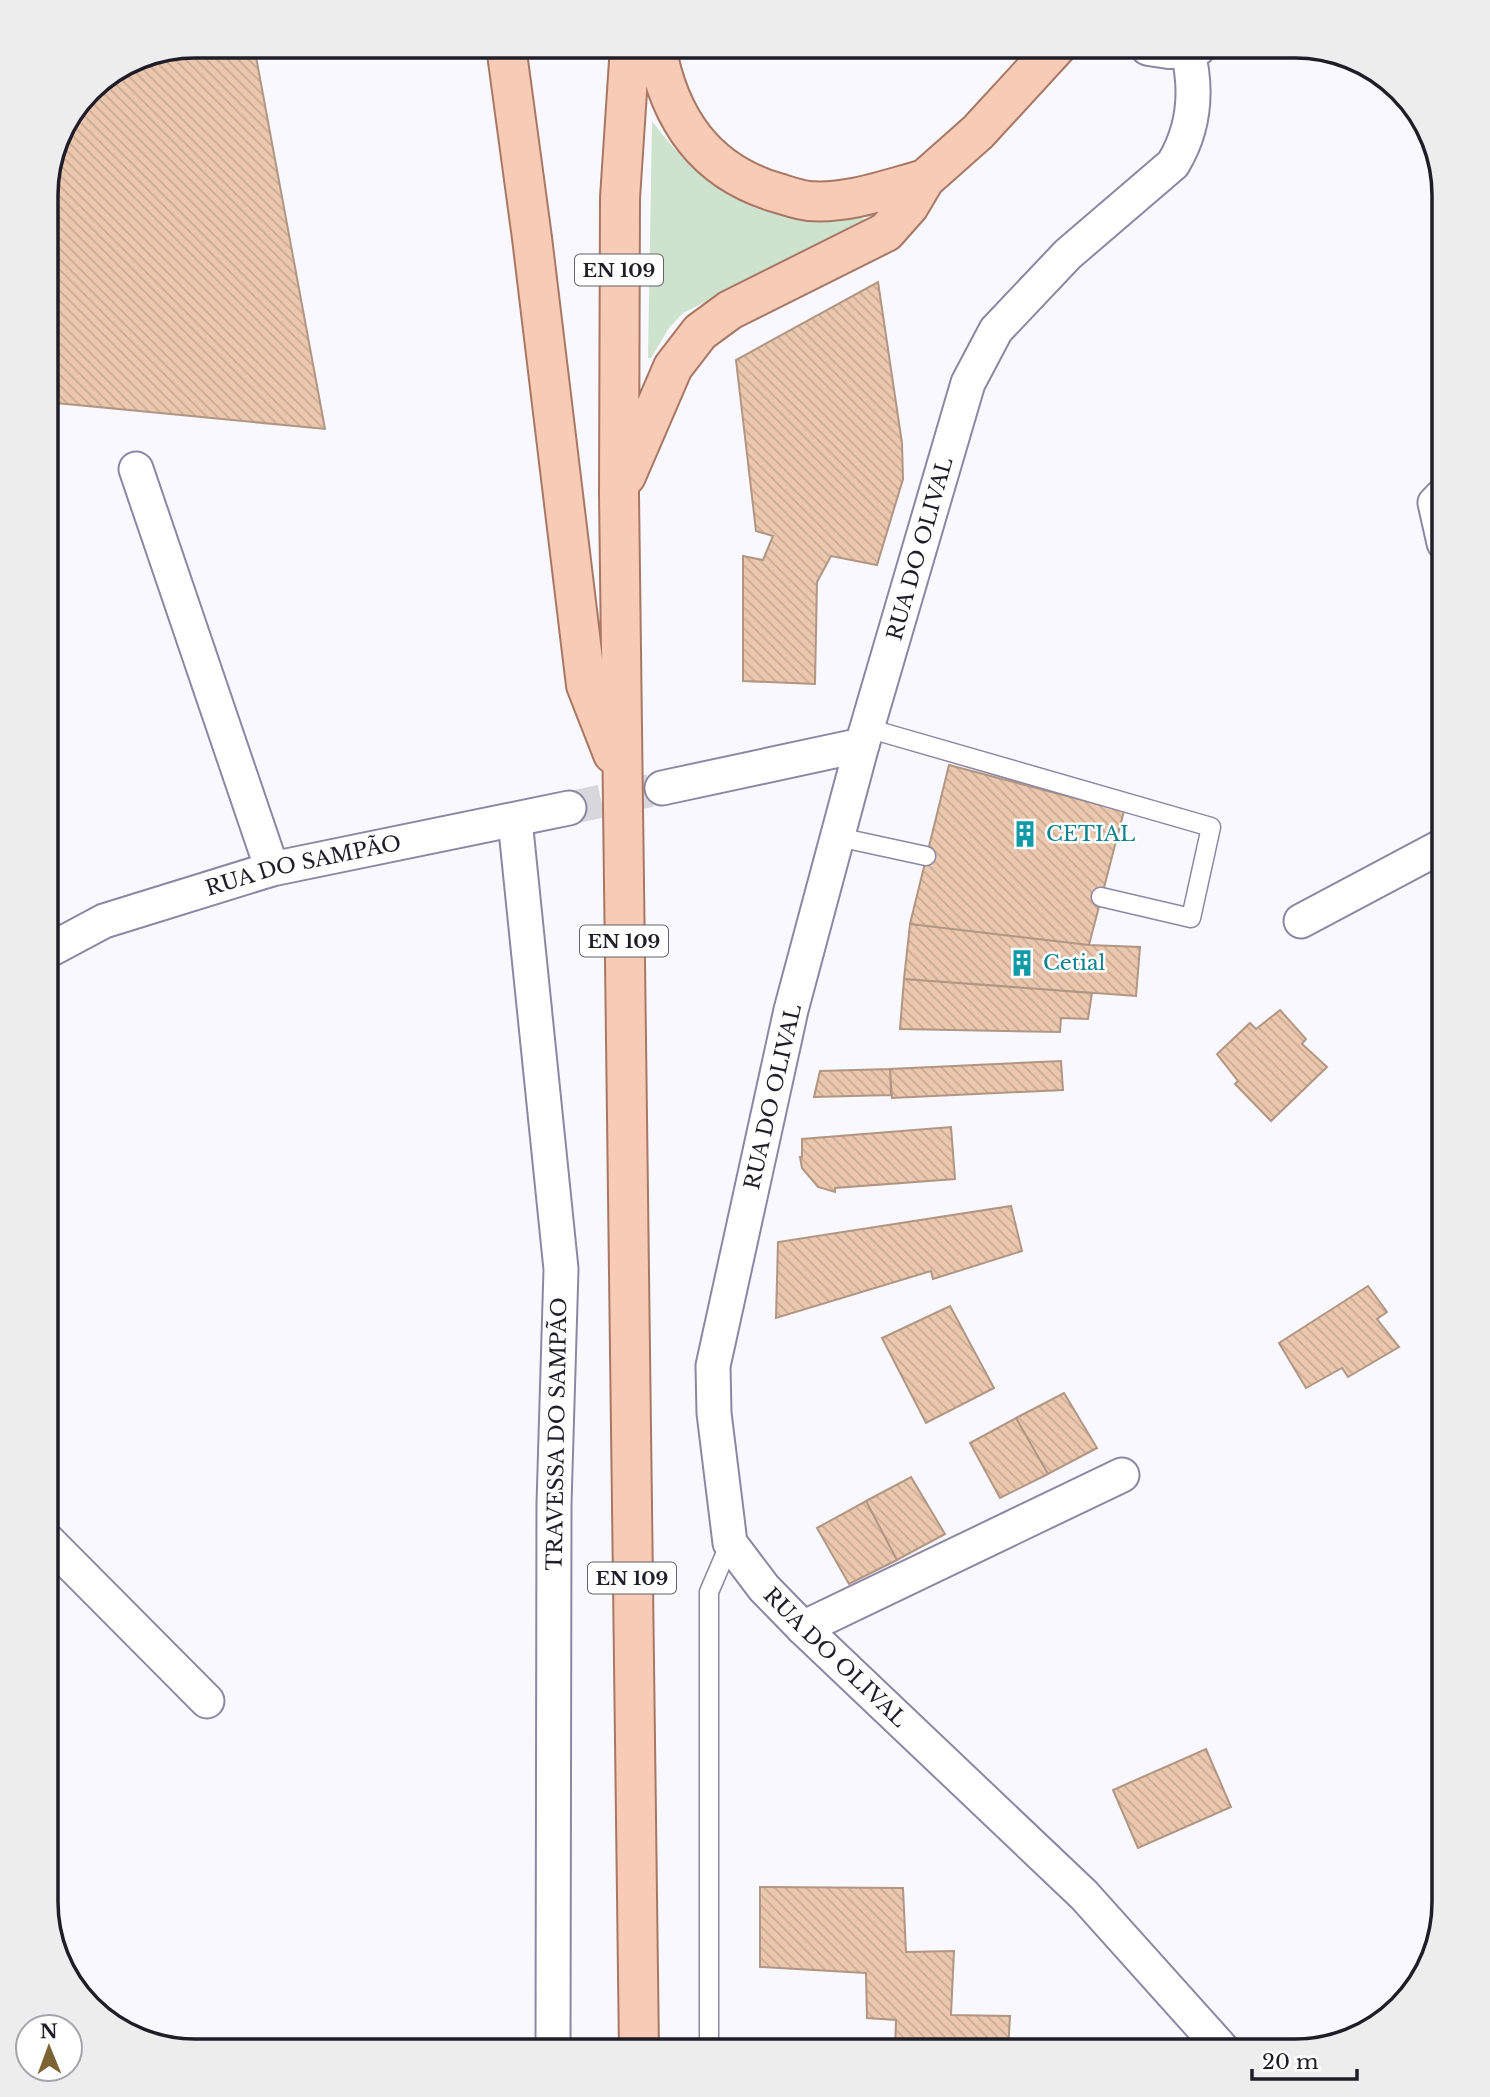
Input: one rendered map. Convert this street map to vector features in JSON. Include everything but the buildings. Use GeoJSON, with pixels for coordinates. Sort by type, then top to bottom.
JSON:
{"type":"FeatureCollection","features":[{"type":"Feature","properties":{"kind":"main road"},"geometry":{"type":"LineString","coordinates":[[508,58],[534,251],[586,685],[622,778]]}},
{"type":"Feature","properties":{"kind":"main road","name":"EN 109"},"geometry":{"type":"LineString","coordinates":[[630,58],[620,198],[619,494],[639,2039]]}},
{"type":"Feature","properties":{"kind":"main road"},"geometry":{"type":"LineString","coordinates":[[659,58],[666,90],[676,113],[706,152],[722,168],[742,180],[763,189],[808,201],[854,197],[925,179]]}},
{"type":"Feature","properties":{"kind":"main road"},"geometry":{"type":"LineString","coordinates":[[619,494],[673,367],[700,332],[730,310],[886,232],[909,206],[925,179],[978,132],[1046,58]]}},
{"type":"Feature","properties":{"kind":"street","name":"RUA DO OLIVAL"},"geometry":{"type":"LineString","coordinates":[[1192,58],[1192,118],[1184,145],[1173,164],[1068,254],[996,330],[968,383],[865,737],[788,1023],[713,1366],[714,1413],[730,1543],[764,1588],[803,1628],[1084,1895],[1212,2039]]}},
{"type":"Feature","properties":{"kind":"street"},"geometry":{"type":"LineString","coordinates":[[136,469],[272,869]]}},
{"type":"Feature","properties":{"kind":"street"},"geometry":{"type":"LineString","coordinates":[[662,788],[865,737]]}},
{"type":"Feature","properties":{"kind":"street","name":"RUA DO SAMPÃO"},"geometry":{"type":"LineString","coordinates":[[58,946],[104,921],[272,869],[569,808]]}},
{"type":"Feature","properties":{"kind":"street","name":"TRAVESSA DO SAMPÃO"},"geometry":{"type":"LineString","coordinates":[[514,820],[561,1269],[554,1504],[553,2039]]}},
{"type":"Feature","properties":{"kind":"street"},"geometry":{"type":"LineString","coordinates":[[1301,921],[1432,851]]}},
{"type":"Feature","properties":{"kind":"street"},"geometry":{"type":"LineString","coordinates":[[803,1628],[1122,1475]]}},
{"type":"Feature","properties":{"kind":"street"},"geometry":{"type":"LineString","coordinates":[[58,1551],[207,1701]]}},
{"type":"Feature","properties":{"kind":"lane"},"geometry":{"type":"LineString","coordinates":[[865,737],[1211,827],[1191,918],[1101,897]]}},
{"type":"Feature","properties":{"kind":"lane"},"geometry":{"type":"LineString","coordinates":[[838,837],[926,856]]}},
{"type":"Feature","properties":{"kind":"lane"},"geometry":{"type":"LineString","coordinates":[[709,2039],[709,1592],[730,1543]]}},
{"type":"Feature","properties":{"kind":"green space"},"geometry":{"type":"Polygon","coordinates":[[[652,121],[700,174],[737,200],[781,215],[813,218],[860,216],[864,219],[863,224],[683,313],[669,328],[651,358],[648,358],[652,121]]]}},
{"type":"Feature","properties":{"kind":"tunnel"},"geometry":{"type":"LineString","coordinates":[[569,808],[662,788]]}},
{"type":"Feature","properties":{"kind":"place","name":"CETIAL"},"geometry":{"type":"Point","coordinates":[1025,834]}},
{"type":"Feature","properties":{"kind":"place","name":"Cetial"},"geometry":{"type":"Point","coordinates":[1022,963]}}]}
